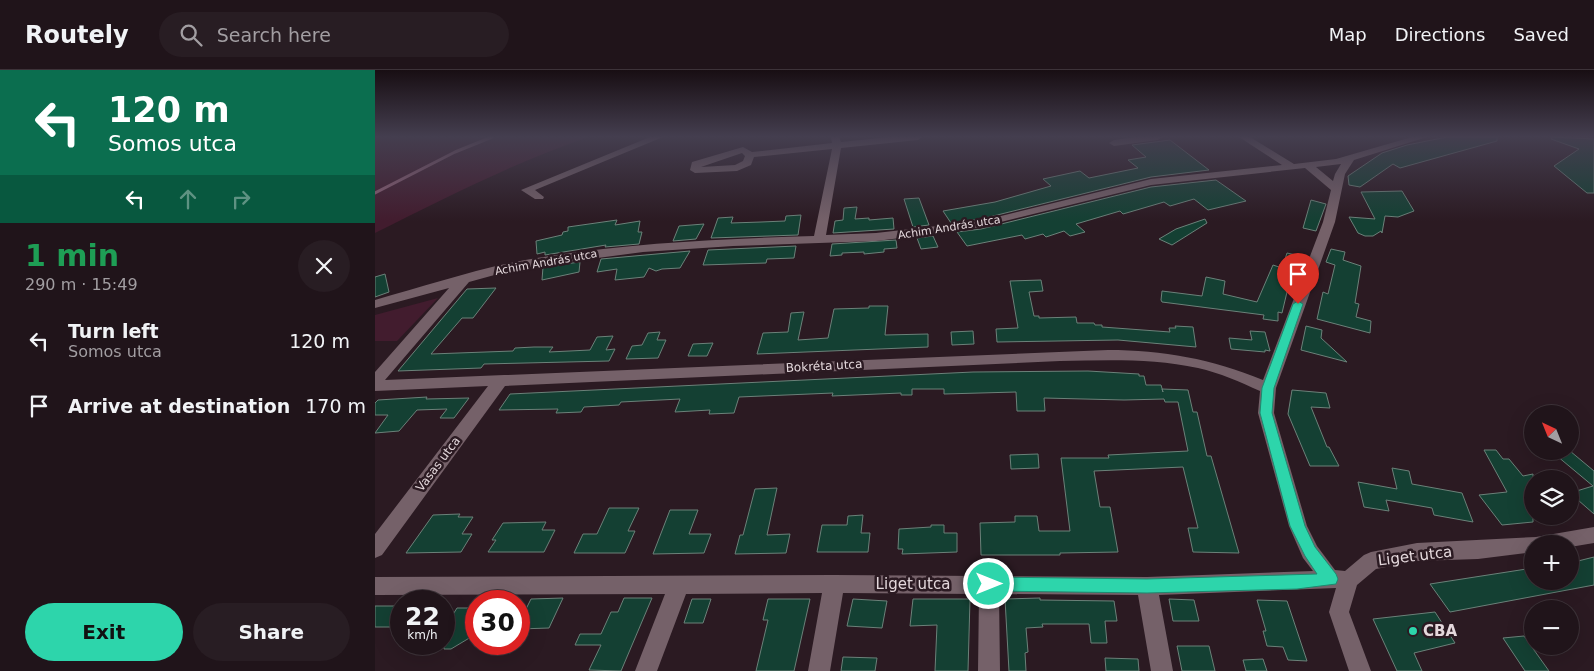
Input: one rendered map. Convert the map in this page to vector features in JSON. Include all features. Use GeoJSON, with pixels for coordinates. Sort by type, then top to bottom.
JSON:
{"type":"FeatureCollection","features":[{"type":"Feature","properties":{"kind":"street"},"geometry":{"type":"LineString","coordinates":[[539,197],[526,190],[589,165]]}},
{"type":"Feature","properties":{"kind":"street"},"geometry":{"type":"LineString","coordinates":[[696,165],[695,170],[737,168],[743,165]]}},
{"type":"Feature","properties":{"kind":"street"},"geometry":{"type":"LineString","coordinates":[[819,240],[832,165]]}},
{"type":"Feature","properties":{"kind":"street","name":"Achim András utca"},"geometry":{"type":"LineString","coordinates":[[375,304],[507,268],[537,262],[625,250],[733,242],[819,240],[925,232],[981,224],[1151,182],[1313,165]]}},
{"type":"Feature","properties":{"kind":"street"},"geometry":{"type":"LineString","coordinates":[[1346,165],[1340,174],[1329,222],[1268,388],[1266,413],[1298,526],[1310,552],[1340,580],[1339,612],[1360,671]]}},
{"type":"Feature","properties":{"kind":"street"},"geometry":{"type":"LineString","coordinates":[[1308,166],[1336,189]]}},
{"type":"Feature","properties":{"kind":"street","name":"Achim András utca"},"geometry":{"type":"LineString","coordinates":[[375,382],[452,292],[469,279]]}},
{"type":"Feature","properties":{"kind":"street","name":"Bokréta utca"},"geometry":{"type":"LineString","coordinates":[[375,386],[1115,355],[1165,357],[1188,361],[1237,375],[1268,388]]}},
{"type":"Feature","properties":{"kind":"street","name":"Vasas utca"},"geometry":{"type":"LineString","coordinates":[[375,549],[501,380]]}},
{"type":"Feature","properties":{"kind":"street"},"geometry":{"type":"LineString","coordinates":[[1579,537],[1594,535]]}},
{"type":"Feature","properties":{"kind":"street","name":"Liget utca"},"geometry":{"type":"LineString","coordinates":[[375,586],[989,584],[1147,586],[1297,582],[1340,580],[1371,561],[1417,552],[1524,545]]}},
{"type":"Feature","properties":{"kind":"street"},"geometry":{"type":"LineString","coordinates":[[819,671],[835,584]]}},
{"type":"Feature","properties":{"kind":"street"},"geometry":{"type":"LineString","coordinates":[[989,584],[989,671]]}},
{"type":"Feature","properties":{"kind":"street"},"geometry":{"type":"LineString","coordinates":[[646,671],[679,585]]}},
{"type":"Feature","properties":{"kind":"street"},"geometry":{"type":"LineString","coordinates":[[1147,586],[1162,671]]}},
{"type":"Feature","properties":{"kind":"shaded area"},"geometry":{"type":"Polygon","coordinates":[[[375,165],[517,165],[375,233],[375,165]]]}},
{"type":"Feature","properties":{"kind":"shaded area"},"geometry":{"type":"Polygon","coordinates":[[[438,298],[397,341],[375,341],[375,315],[438,298]]]}},
{"type":"Feature","properties":{"kind":"building"},"geometry":{"type":"Polygon","coordinates":[[[1134,165],[1203,165],[1209,170],[1151,177],[981,219],[951,223],[943,211],[995,202],[1051,186],[1043,179],[1080,171],[1089,178],[1138,168],[1134,165]]]}},
{"type":"Feature","properties":{"kind":"building"},"geometry":{"type":"Polygon","coordinates":[[[1364,165],[1391,165],[1360,187],[1349,185],[1348,176],[1364,165]]]}},
{"type":"Feature","properties":{"kind":"building"},"geometry":{"type":"Polygon","coordinates":[[[1395,165],[1411,165],[1400,168],[1395,165]]]}},
{"type":"Feature","properties":{"kind":"building"},"geometry":{"type":"Polygon","coordinates":[[[1594,165],[1594,193],[1587,193],[1554,166],[1594,165]]]}},
{"type":"Feature","properties":{"kind":"building"},"geometry":{"type":"Polygon","coordinates":[[[1216,180],[1246,201],[1208,210],[1194,199],[1170,206],[1164,202],[1123,214],[1120,211],[1076,224],[1085,232],[1070,236],[1064,231],[1046,237],[1043,234],[1025,239],[1022,235],[967,246],[957,232],[981,229],[1151,187],[1216,180]]]}},
{"type":"Feature","properties":{"kind":"building"},"geometry":{"type":"Polygon","coordinates":[[[1402,191],[1414,211],[1398,217],[1385,216],[1382,233],[1381,231],[1373,236],[1365,236],[1358,233],[1349,217],[1375,219],[1361,192],[1402,191]]]}},
{"type":"Feature","properties":{"kind":"building"},"geometry":{"type":"Polygon","coordinates":[[[919,198],[929,225],[913,227],[904,199],[919,198]]]}},
{"type":"Feature","properties":{"kind":"building"},"geometry":{"type":"Polygon","coordinates":[[[1311,200],[1326,204],[1316,231],[1303,228],[1311,200]]]}},
{"type":"Feature","properties":{"kind":"building"},"geometry":{"type":"Polygon","coordinates":[[[857,207],[855,219],[893,218],[894,229],[833,233],[835,221],[843,220],[844,208],[857,207]]]}},
{"type":"Feature","properties":{"kind":"building"},"geometry":{"type":"Polygon","coordinates":[[[801,215],[798,235],[711,238],[718,218],[733,217],[731,223],[761,222],[785,221],[786,216],[801,215]]]}},
{"type":"Feature","properties":{"kind":"building"},"geometry":{"type":"Polygon","coordinates":[[[1205,219],[1207,223],[1172,245],[1159,239],[1176,229],[1205,219]]]}},
{"type":"Feature","properties":{"kind":"building"},"geometry":{"type":"Polygon","coordinates":[[[617,220],[615,225],[640,221],[638,232],[642,232],[639,244],[605,247],[606,245],[545,255],[545,252],[537,254],[536,241],[562,235],[563,232],[568,231],[568,227],[617,220]]]}},
{"type":"Feature","properties":{"kind":"building"},"geometry":{"type":"Polygon","coordinates":[[[704,224],[696,239],[673,241],[679,226],[704,224]]]}},
{"type":"Feature","properties":{"kind":"building"},"geometry":{"type":"Polygon","coordinates":[[[933,236],[938,247],[921,249],[917,238],[933,236]]]}},
{"type":"Feature","properties":{"kind":"building"},"geometry":{"type":"Polygon","coordinates":[[[896,240],[897,248],[884,249],[884,252],[864,254],[864,252],[842,253],[842,255],[830,256],[832,244],[896,240]]]}},
{"type":"Feature","properties":{"kind":"building"},"geometry":{"type":"Polygon","coordinates":[[[796,246],[794,258],[767,259],[766,263],[703,265],[708,250],[796,246]]]}},
{"type":"Feature","properties":{"kind":"building"},"geometry":{"type":"Polygon","coordinates":[[[1331,249],[1345,252],[1343,260],[1361,266],[1355,303],[1359,304],[1356,317],[1371,321],[1370,333],[1317,319],[1323,292],[1328,294],[1335,265],[1326,262],[1331,249]]]}},
{"type":"Feature","properties":{"kind":"building"},"geometry":{"type":"Polygon","coordinates":[[[690,251],[680,268],[656,271],[649,268],[644,277],[615,280],[617,269],[597,272],[601,259],[690,251]]]}},
{"type":"Feature","properties":{"kind":"building"},"geometry":{"type":"Polygon","coordinates":[[[1287,253],[1305,257],[1290,293],[1287,292],[1282,313],[1278,312],[1278,321],[1263,319],[1264,315],[1162,302],[1161,300],[1162,291],[1202,296],[1206,277],[1225,281],[1223,294],[1257,302],[1273,265],[1279,267],[1280,264],[1283,265],[1287,253]]]}},
{"type":"Feature","properties":{"kind":"building"},"geometry":{"type":"Polygon","coordinates":[[[580,262],[579,272],[542,280],[543,267],[580,262]]]}},
{"type":"Feature","properties":{"kind":"building"},"geometry":{"type":"Polygon","coordinates":[[[385,274],[389,292],[375,297],[375,277],[385,274]]]}},
{"type":"Feature","properties":{"kind":"building"},"geometry":{"type":"Polygon","coordinates":[[[1041,280],[1043,291],[1029,292],[1034,316],[1039,316],[1039,318],[1076,317],[1077,323],[1094,323],[1095,325],[1102,325],[1102,327],[1170,332],[1169,328],[1176,328],[1175,326],[1193,327],[1196,347],[1118,340],[997,342],[996,329],[1018,328],[1010,281],[1041,280]]]}},
{"type":"Feature","properties":{"kind":"building"},"geometry":{"type":"Polygon","coordinates":[[[496,288],[473,318],[462,318],[431,354],[513,351],[515,348],[534,347],[553,347],[549,352],[590,350],[597,337],[613,336],[606,350],[615,349],[609,361],[484,364],[481,368],[398,371],[467,289],[496,288]]]}},
{"type":"Feature","properties":{"kind":"building"},"geometry":{"type":"Polygon","coordinates":[[[869,306],[888,306],[885,335],[928,334],[928,347],[757,354],[763,333],[788,332],[791,313],[804,312],[798,340],[828,338],[834,309],[869,308],[869,306]]]}},
{"type":"Feature","properties":{"kind":"building"},"geometry":{"type":"Polygon","coordinates":[[[1306,326],[1322,330],[1321,338],[1347,362],[1301,350],[1306,326]]]}},
{"type":"Feature","properties":{"kind":"building"},"geometry":{"type":"Polygon","coordinates":[[[973,331],[974,344],[952,345],[951,332],[973,331]]]}},
{"type":"Feature","properties":{"kind":"building"},"geometry":{"type":"Polygon","coordinates":[[[1250,331],[1265,332],[1270,351],[1231,349],[1229,338],[1252,340],[1250,331]]]}},
{"type":"Feature","properties":{"kind":"building"},"geometry":{"type":"Polygon","coordinates":[[[660,332],[657,340],[666,340],[658,358],[626,359],[632,346],[642,345],[648,333],[660,332]]]}},
{"type":"Feature","properties":{"kind":"building"},"geometry":{"type":"Polygon","coordinates":[[[713,343],[707,356],[688,356],[693,344],[713,343]]]}},
{"type":"Feature","properties":{"kind":"building"},"geometry":{"type":"Polygon","coordinates":[[[1088,371],[1139,374],[1139,376],[1144,376],[1146,385],[1161,385],[1162,389],[1188,390],[1193,412],[1197,412],[1207,456],[1211,456],[1239,553],[1193,552],[1188,528],[1198,528],[1183,467],[1094,471],[1100,507],[1110,507],[1118,552],[1060,553],[1060,555],[981,555],[980,523],[1015,522],[1015,516],[1037,516],[1039,531],[1070,531],[1061,458],[1109,458],[1108,455],[1188,451],[1178,402],[1165,402],[1164,399],[1044,398],[1045,411],[1017,411],[1016,392],[944,394],[944,389],[912,389],[912,395],[901,395],[901,393],[832,396],[833,393],[739,397],[734,413],[709,414],[710,410],[675,412],[680,399],[621,402],[619,405],[584,407],[581,412],[556,413],[558,409],[499,410],[510,394],[973,372],[1088,371]]]}},
{"type":"Feature","properties":{"kind":"building"},"geometry":{"type":"Polygon","coordinates":[[[1292,390],[1326,393],[1330,408],[1311,407],[1327,447],[1329,447],[1339,466],[1310,466],[1288,414],[1292,390]]]}},
{"type":"Feature","properties":{"kind":"building"},"geometry":{"type":"Polygon","coordinates":[[[427,397],[426,399],[469,398],[454,418],[440,418],[447,409],[417,410],[399,431],[375,433],[388,415],[375,415],[375,403],[378,400],[427,397]]]}},
{"type":"Feature","properties":{"kind":"building"},"geometry":{"type":"Polygon","coordinates":[[[1484,450],[1496,450],[1503,459],[1509,459],[1524,476],[1524,523],[1502,525],[1479,495],[1507,492],[1484,450]]]}},
{"type":"Feature","properties":{"kind":"building"},"geometry":{"type":"Polygon","coordinates":[[[1038,454],[1039,468],[1011,469],[1010,455],[1038,454]]]}},
{"type":"Feature","properties":{"kind":"building"},"geometry":{"type":"Polygon","coordinates":[[[1579,458],[1594,471],[1594,514],[1579,501],[1579,490],[1593,486],[1579,474],[1579,470],[1574,470],[1562,460],[1579,458]]]}},
{"type":"Feature","properties":{"kind":"building"},"geometry":{"type":"Polygon","coordinates":[[[1392,468],[1409,471],[1412,484],[1462,493],[1473,522],[1434,515],[1432,508],[1386,500],[1389,511],[1364,507],[1358,482],[1397,489],[1392,468]]]}},
{"type":"Feature","properties":{"kind":"building"},"geometry":{"type":"Polygon","coordinates":[[[777,488],[767,535],[790,534],[786,553],[735,554],[740,535],[743,535],[755,489],[777,488]]]}},
{"type":"Feature","properties":{"kind":"building"},"geometry":{"type":"Polygon","coordinates":[[[609,508],[639,508],[628,531],[635,531],[625,553],[574,553],[583,534],[597,534],[609,508]]]}},
{"type":"Feature","properties":{"kind":"building"},"geometry":{"type":"Polygon","coordinates":[[[670,510],[698,510],[689,534],[711,534],[704,553],[653,554],[670,510]]]}},
{"type":"Feature","properties":{"kind":"building"},"geometry":{"type":"Polygon","coordinates":[[[460,514],[458,517],[473,517],[462,534],[472,534],[461,552],[406,553],[433,515],[460,514]]]}},
{"type":"Feature","properties":{"kind":"building"},"geometry":{"type":"Polygon","coordinates":[[[863,515],[861,533],[870,533],[868,552],[817,552],[822,525],[847,525],[848,516],[863,515]]]}},
{"type":"Feature","properties":{"kind":"building"},"geometry":{"type":"Polygon","coordinates":[[[546,522],[542,530],[555,530],[544,552],[488,552],[496,540],[492,540],[503,523],[546,522]]]}},
{"type":"Feature","properties":{"kind":"building"},"geometry":{"type":"Polygon","coordinates":[[[931,525],[944,525],[944,533],[957,533],[957,552],[902,554],[903,549],[898,549],[899,529],[931,527],[931,525]]]}},
{"type":"Feature","properties":{"kind":"building"},"geometry":{"type":"Polygon","coordinates":[[[1594,557],[1594,585],[1579,588],[1579,561],[1594,557]]]}},
{"type":"Feature","properties":{"kind":"building"},"geometry":{"type":"Polygon","coordinates":[[[1524,569],[1524,590],[1567,590],[1450,612],[1430,584],[1524,569]]]}},
{"type":"Feature","properties":{"kind":"building"},"geometry":{"type":"Polygon","coordinates":[[[563,598],[549,628],[530,629],[531,599],[563,598]]]}},
{"type":"Feature","properties":{"kind":"building"},"geometry":{"type":"Polygon","coordinates":[[[624,598],[652,598],[621,671],[589,670],[601,645],[575,645],[580,634],[601,634],[611,612],[618,612],[624,598]]]}},
{"type":"Feature","properties":{"kind":"building"},"geometry":{"type":"Polygon","coordinates":[[[1040,598],[1040,600],[1114,601],[1117,621],[1105,621],[1107,643],[1091,643],[1089,624],[1042,624],[1043,627],[1026,628],[1028,652],[1025,653],[1026,671],[1009,671],[1005,599],[1040,598]]]}},
{"type":"Feature","properties":{"kind":"building"},"geometry":{"type":"Polygon","coordinates":[[[692,599],[711,599],[703,623],[684,623],[692,599]]]}},
{"type":"Feature","properties":{"kind":"building"},"geometry":{"type":"Polygon","coordinates":[[[768,599],[810,599],[794,671],[756,671],[768,620],[763,620],[768,599]]]}},
{"type":"Feature","properties":{"kind":"building"},"geometry":{"type":"Polygon","coordinates":[[[853,599],[887,601],[882,628],[847,626],[853,599]]]}},
{"type":"Feature","properties":{"kind":"building"},"geometry":{"type":"Polygon","coordinates":[[[913,599],[970,599],[968,671],[935,671],[937,625],[910,626],[913,599]]]}},
{"type":"Feature","properties":{"kind":"building"},"geometry":{"type":"Polygon","coordinates":[[[1169,599],[1194,600],[1199,621],[1173,621],[1169,599]]]}},
{"type":"Feature","properties":{"kind":"building"},"geometry":{"type":"Polygon","coordinates":[[[1257,600],[1287,601],[1307,661],[1288,660],[1283,647],[1267,646],[1263,631],[1266,631],[1257,600]]]}},
{"type":"Feature","properties":{"kind":"building"},"geometry":{"type":"Polygon","coordinates":[[[375,606],[390,606],[390,627],[375,627],[375,606]]]}},
{"type":"Feature","properties":{"kind":"building"},"geometry":{"type":"Polygon","coordinates":[[[457,608],[465,608],[465,641],[455,647],[455,611],[457,608]]]}},
{"type":"Feature","properties":{"kind":"building","name":"CBA"},"geometry":{"type":"Polygon","coordinates":[[[1435,612],[1455,643],[1414,653],[1422,671],[1397,671],[1373,619],[1435,612]]]}},
{"type":"Feature","properties":{"kind":"building"},"geometry":{"type":"Polygon","coordinates":[[[1524,636],[1524,655],[1538,655],[1549,671],[1525,671],[1503,638],[1524,636]]]}},
{"type":"Feature","properties":{"kind":"building"},"geometry":{"type":"Polygon","coordinates":[[[1177,646],[1209,646],[1215,671],[1182,671],[1177,646]]]}},
{"type":"Feature","properties":{"kind":"building"},"geometry":{"type":"Polygon","coordinates":[[[843,657],[877,658],[875,671],[841,671],[843,657]]]}},
{"type":"Feature","properties":{"kind":"building"},"geometry":{"type":"Polygon","coordinates":[[[1105,658],[1138,659],[1139,671],[1106,671],[1105,658]]]}},
{"type":"Feature","properties":{"kind":"building"},"geometry":{"type":"Polygon","coordinates":[[[1263,659],[1267,671],[1246,671],[1243,660],[1263,659]]]}},
{"type":"Feature","properties":{"kind":"waterway"},"geometry":{"type":"LineString","coordinates":[[375,193],[430,165]]}},
{"type":"Feature","properties":{"kind":"place","name":"CBA"},"geometry":{"type":"Point","coordinates":[1413,631]}},
{"type":"Feature","properties":{"kind":"route"},"geometry":{"type":"LineString","coordinates":[[989,584],[1147,586],[1297,582],[1330,579],[1310,552],[1298,526],[1266,413],[1268,388],[1298,304]]}}]}
